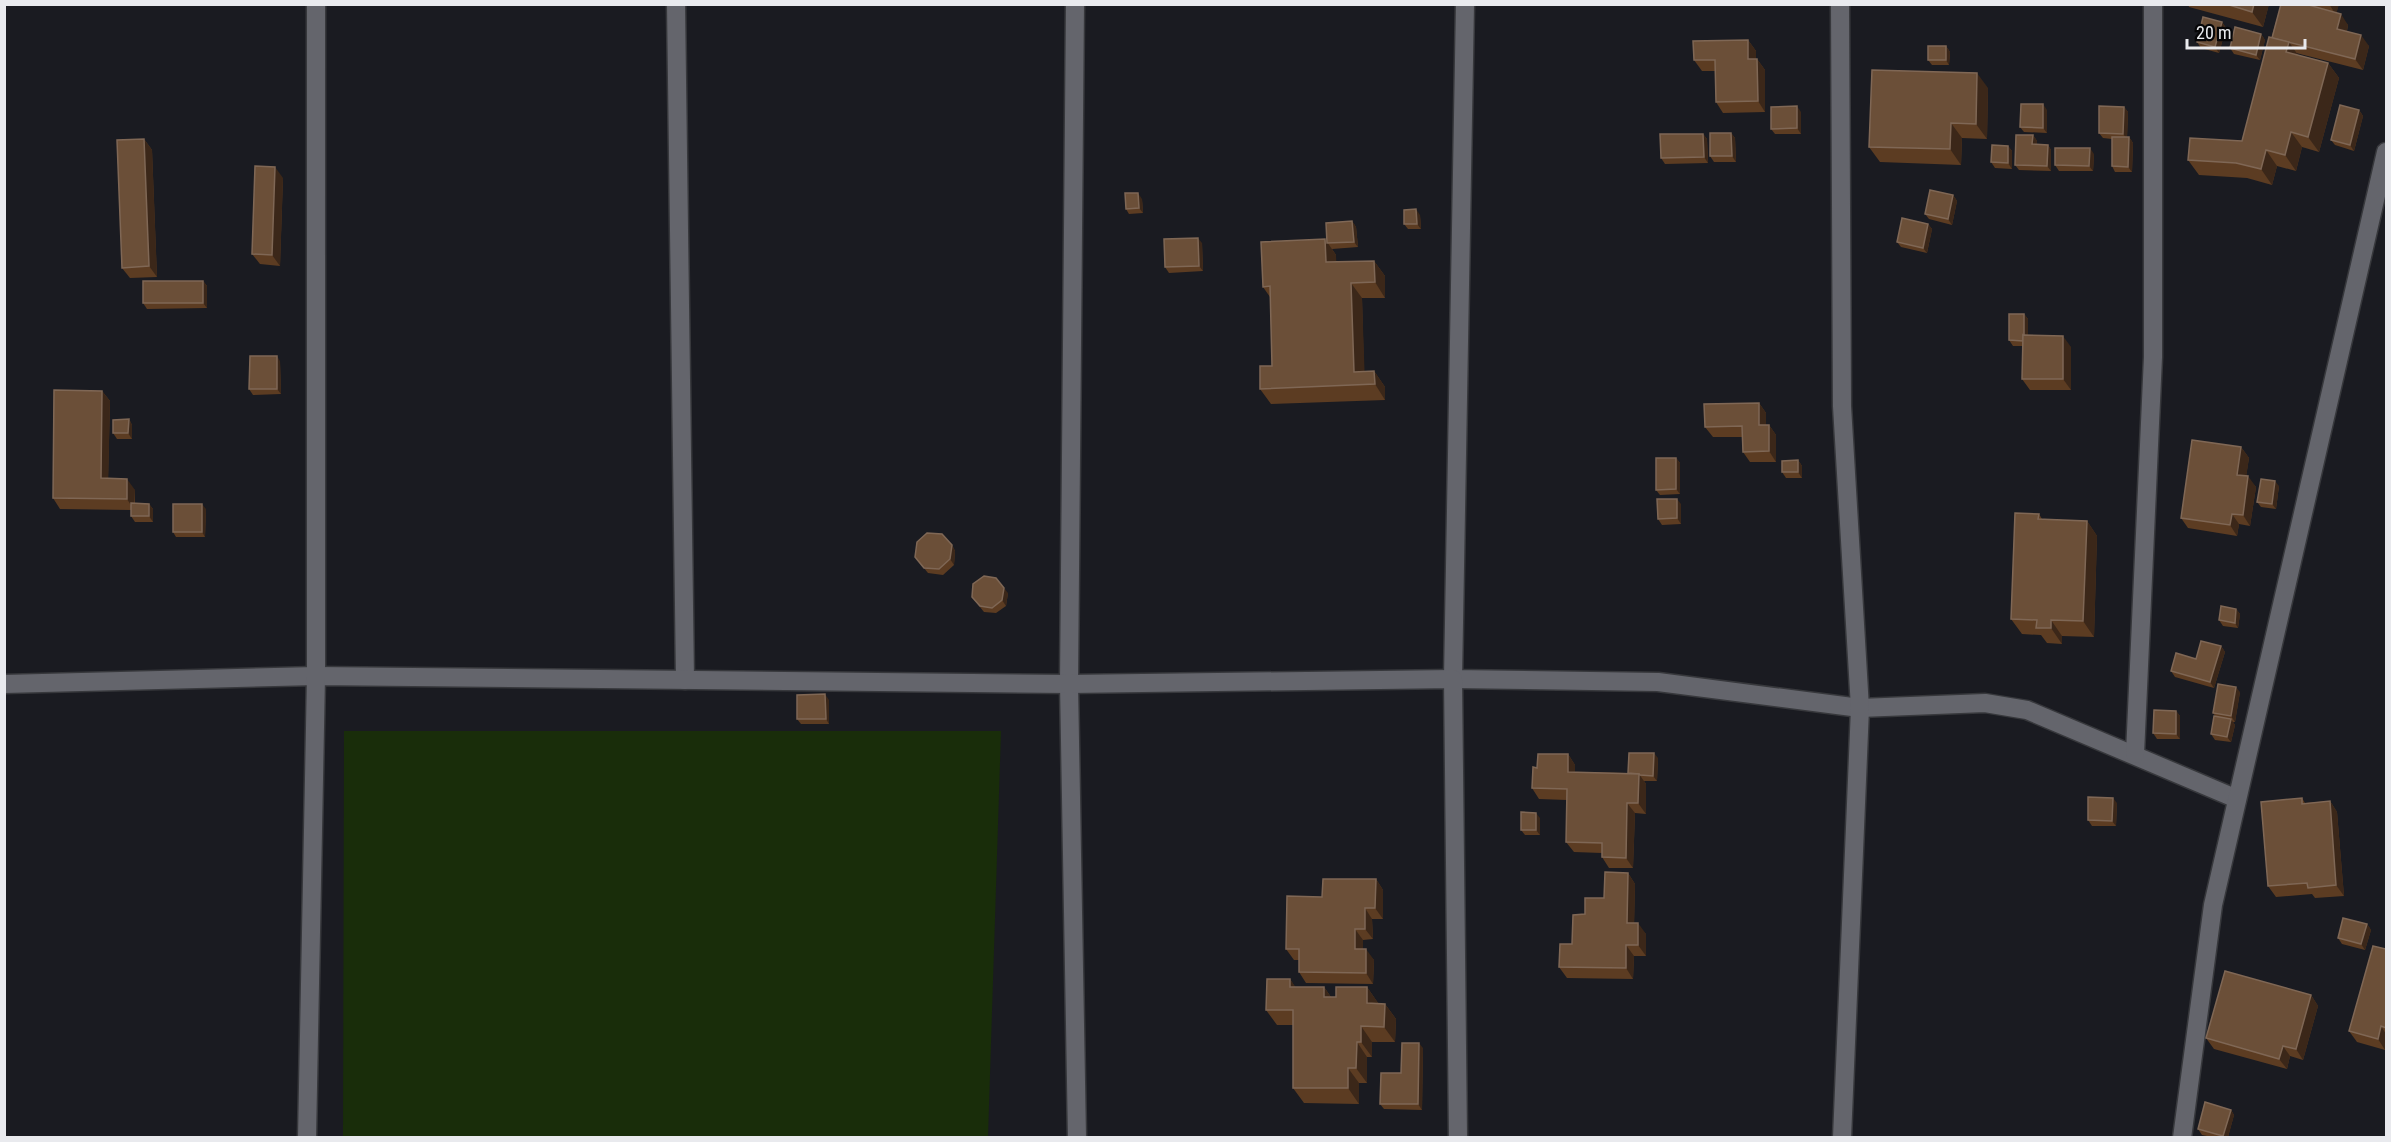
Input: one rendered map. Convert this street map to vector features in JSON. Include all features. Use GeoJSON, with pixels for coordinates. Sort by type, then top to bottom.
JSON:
{"type":"FeatureCollection","features":[{"type":"Feature","properties":{"kind":"street"},"geometry":{"type":"LineString","coordinates":[[307,1137],[316,676],[316,4]]}},
{"type":"Feature","properties":{"kind":"street"},"geometry":{"type":"LineString","coordinates":[[676,4],[685,680]]}},
{"type":"Feature","properties":{"kind":"street"},"geometry":{"type":"LineString","coordinates":[[1075,4],[1069,684],[1077,1137]]}},
{"type":"Feature","properties":{"kind":"street"},"geometry":{"type":"LineString","coordinates":[[1458,1137],[1453,679],[1465,4]]}},
{"type":"Feature","properties":{"kind":"street"},"geometry":{"type":"LineString","coordinates":[[1840,4],[1842,406],[1860,708],[1842,1137]]}},
{"type":"Feature","properties":{"kind":"street"},"geometry":{"type":"LineString","coordinates":[[2135,754],[2153,357],[2152,4]]}},
{"type":"Feature","properties":{"kind":"street"},"geometry":{"type":"LineString","coordinates":[[2182,1137],[2213,905],[2386,152]]}},
{"type":"Feature","properties":{"kind":"street"},"geometry":{"type":"LineString","coordinates":[[4,684],[316,676],[1069,684],[1453,679],[1658,682],[1860,708],[1985,703],[2027,710],[2237,799]]}},
{"type":"Feature","properties":{"kind":"green space"},"geometry":{"type":"Polygon","coordinates":[[[344,731],[1001,731],[988,1137],[343,1137],[344,731]]]}},
{"type":"Feature","properties":{"kind":"building"},"geometry":{"type":"Polygon","coordinates":[[[2226,4],[2254,4],[2252,12],[2226,4]]]}},
{"type":"Feature","properties":{"kind":"building"},"geometry":{"type":"Polygon","coordinates":[[[2281,4],[2305,4],[2341,14],[2337,29],[2361,35],[2355,59],[2272,38],[2281,4]]]}},
{"type":"Feature","properties":{"kind":"building"},"geometry":{"type":"Polygon","coordinates":[[[2203,17],[2222,22],[2215,47],[2197,42],[2203,17]]]}},
{"type":"Feature","properties":{"kind":"building"},"geometry":{"type":"Polygon","coordinates":[[[2235,27],[2261,34],[2256,55],[2230,48],[2235,27]]]}},
{"type":"Feature","properties":{"kind":"building"},"geometry":{"type":"Polygon","coordinates":[[[2269,37],[2289,42],[2286,52],[2328,63],[2308,137],[2291,132],[2285,155],[2266,150],[2261,169],[2236,163],[2188,160],[2190,138],[2242,141],[2269,37]]]}},
{"type":"Feature","properties":{"kind":"building"},"geometry":{"type":"Polygon","coordinates":[[[1748,40],[1748,59],[1757,59],[1758,101],[1716,102],[1715,60],[1694,60],[1693,41],[1748,40]]]}},
{"type":"Feature","properties":{"kind":"building"},"geometry":{"type":"Polygon","coordinates":[[[1928,46],[1946,46],[1946,60],[1928,60],[1928,46]]]}},
{"type":"Feature","properties":{"kind":"building"},"geometry":{"type":"Polygon","coordinates":[[[1872,70],[1977,73],[1976,124],[1951,123],[1950,149],[1869,147],[1872,70]]]}},
{"type":"Feature","properties":{"kind":"building"},"geometry":{"type":"Polygon","coordinates":[[[2021,104],[2043,104],[2043,128],[2020,127],[2021,104]]]}},
{"type":"Feature","properties":{"kind":"building"},"geometry":{"type":"Polygon","coordinates":[[[2340,105],[2359,110],[2350,145],[2331,140],[2340,105]]]}},
{"type":"Feature","properties":{"kind":"building"},"geometry":{"type":"Polygon","coordinates":[[[1797,106],[1797,128],[1771,129],[1771,107],[1797,106]]]}},
{"type":"Feature","properties":{"kind":"building"},"geometry":{"type":"Polygon","coordinates":[[[2099,106],[2124,107],[2123,134],[2099,133],[2099,106]]]}},
{"type":"Feature","properties":{"kind":"building"},"geometry":{"type":"Polygon","coordinates":[[[1710,133],[1731,133],[1732,156],[1710,156],[1710,133]]]}},
{"type":"Feature","properties":{"kind":"building"},"geometry":{"type":"Polygon","coordinates":[[[1660,134],[1703,134],[1704,157],[1661,158],[1660,134]]]}},
{"type":"Feature","properties":{"kind":"building"},"geometry":{"type":"Polygon","coordinates":[[[2016,135],[2033,135],[2032,144],[2048,145],[2047,166],[2015,165],[2016,135]]]}},
{"type":"Feature","properties":{"kind":"building"},"geometry":{"type":"Polygon","coordinates":[[[2112,137],[2129,137],[2128,167],[2112,166],[2112,137]]]}},
{"type":"Feature","properties":{"kind":"building"},"geometry":{"type":"Polygon","coordinates":[[[144,139],[149,266],[122,268],[117,140],[144,139]]]}},
{"type":"Feature","properties":{"kind":"building"},"geometry":{"type":"Polygon","coordinates":[[[1992,145],[2008,146],[2008,163],[1991,162],[1992,145]]]}},
{"type":"Feature","properties":{"kind":"building"},"geometry":{"type":"Polygon","coordinates":[[[2055,148],[2090,148],[2089,166],[2055,165],[2055,148]]]}},
{"type":"Feature","properties":{"kind":"building"},"geometry":{"type":"Polygon","coordinates":[[[255,166],[275,167],[272,255],[252,254],[255,166]]]}},
{"type":"Feature","properties":{"kind":"building"},"geometry":{"type":"Polygon","coordinates":[[[1930,190],[1953,195],[1948,219],[1925,214],[1930,190]]]}},
{"type":"Feature","properties":{"kind":"building"},"geometry":{"type":"Polygon","coordinates":[[[1125,193],[1138,193],[1139,208],[1126,209],[1125,193]]]}},
{"type":"Feature","properties":{"kind":"building"},"geometry":{"type":"Polygon","coordinates":[[[1416,209],[1417,224],[1404,224],[1404,210],[1416,209]]]}},
{"type":"Feature","properties":{"kind":"building"},"geometry":{"type":"Polygon","coordinates":[[[1902,218],[1928,224],[1923,248],[1897,242],[1902,218]]]}},
{"type":"Feature","properties":{"kind":"building"},"geometry":{"type":"Polygon","coordinates":[[[1352,221],[1354,242],[1327,243],[1326,223],[1352,221]]]}},
{"type":"Feature","properties":{"kind":"building"},"geometry":{"type":"Polygon","coordinates":[[[1198,238],[1199,266],[1165,267],[1164,239],[1198,238]]]}},
{"type":"Feature","properties":{"kind":"building"},"geometry":{"type":"Polygon","coordinates":[[[1325,239],[1326,262],[1374,261],[1375,282],[1351,283],[1354,372],[1374,371],[1375,384],[1260,389],[1260,366],[1272,366],[1270,286],[1263,287],[1261,242],[1325,239]]]}},
{"type":"Feature","properties":{"kind":"building"},"geometry":{"type":"Polygon","coordinates":[[[143,281],[203,281],[203,303],[143,303],[143,281]]]}},
{"type":"Feature","properties":{"kind":"building"},"geometry":{"type":"Polygon","coordinates":[[[2009,314],[2024,314],[2023,341],[2009,340],[2009,314]]]}},
{"type":"Feature","properties":{"kind":"building"},"geometry":{"type":"Polygon","coordinates":[[[2023,335],[2063,336],[2063,379],[2022,379],[2023,335]]]}},
{"type":"Feature","properties":{"kind":"building"},"geometry":{"type":"Polygon","coordinates":[[[250,356],[277,356],[277,389],[249,389],[250,356]]]}},
{"type":"Feature","properties":{"kind":"building"},"geometry":{"type":"Polygon","coordinates":[[[54,390],[102,391],[101,478],[127,479],[127,499],[53,498],[54,390]]]}},
{"type":"Feature","properties":{"kind":"building"},"geometry":{"type":"Polygon","coordinates":[[[1759,403],[1759,425],[1769,425],[1769,451],[1743,452],[1742,426],[1705,427],[1704,404],[1759,403]]]}},
{"type":"Feature","properties":{"kind":"building"},"geometry":{"type":"Polygon","coordinates":[[[129,419],[128,433],[113,433],[113,420],[129,419]]]}},
{"type":"Feature","properties":{"kind":"building"},"geometry":{"type":"Polygon","coordinates":[[[2192,440],[2241,447],[2237,475],[2248,476],[2243,515],[2232,514],[2230,525],[2181,518],[2192,440]]]}},
{"type":"Feature","properties":{"kind":"building"},"geometry":{"type":"Polygon","coordinates":[[[1656,458],[1676,458],[1676,489],[1656,490],[1656,458]]]}},
{"type":"Feature","properties":{"kind":"building"},"geometry":{"type":"Polygon","coordinates":[[[1798,460],[1798,472],[1782,472],[1782,461],[1798,460]]]}},
{"type":"Feature","properties":{"kind":"building"},"geometry":{"type":"Polygon","coordinates":[[[2261,479],[2275,481],[2272,504],[2257,502],[2261,479]]]}},
{"type":"Feature","properties":{"kind":"building"},"geometry":{"type":"Polygon","coordinates":[[[1657,499],[1677,499],[1677,518],[1658,519],[1657,499]]]}},
{"type":"Feature","properties":{"kind":"building"},"geometry":{"type":"Polygon","coordinates":[[[131,503],[149,504],[149,516],[131,516],[131,503]]]}},
{"type":"Feature","properties":{"kind":"building"},"geometry":{"type":"Polygon","coordinates":[[[173,504],[202,504],[202,532],[173,532],[173,504]]]}},
{"type":"Feature","properties":{"kind":"building"},"geometry":{"type":"Polygon","coordinates":[[[2015,513],[2039,514],[2038,519],[2087,521],[2083,621],[2051,620],[2051,628],[2036,628],[2037,620],[2011,619],[2015,513]]]}},
{"type":"Feature","properties":{"kind":"building"},"geometry":{"type":"Polygon","coordinates":[[[927,533],[942,534],[952,545],[950,559],[939,569],[924,568],[915,557],[917,542],[927,533]]]}},
{"type":"Feature","properties":{"kind":"building"},"geometry":{"type":"Polygon","coordinates":[[[984,576],[996,578],[1004,588],[1002,600],[992,608],[980,606],[972,597],[973,584],[984,576]]]}},
{"type":"Feature","properties":{"kind":"building"},"geometry":{"type":"Polygon","coordinates":[[[2221,606],[2236,609],[2235,623],[2219,620],[2221,606]]]}},
{"type":"Feature","properties":{"kind":"building"},"geometry":{"type":"Polygon","coordinates":[[[2201,641],[2221,646],[2210,682],[2171,671],[2176,653],[2196,659],[2201,641]]]}},
{"type":"Feature","properties":{"kind":"building"},"geometry":{"type":"Polygon","coordinates":[[[2218,684],[2236,687],[2231,716],[2213,713],[2218,684]]]}},
{"type":"Feature","properties":{"kind":"building"},"geometry":{"type":"Polygon","coordinates":[[[825,694],[826,719],[797,719],[797,695],[825,694]]]}},
{"type":"Feature","properties":{"kind":"building"},"geometry":{"type":"Polygon","coordinates":[[[2154,710],[2176,711],[2176,734],[2153,733],[2154,710]]]}},
{"type":"Feature","properties":{"kind":"building"},"geometry":{"type":"Polygon","coordinates":[[[2214,716],[2231,719],[2227,737],[2211,734],[2214,716]]]}},
{"type":"Feature","properties":{"kind":"building"},"geometry":{"type":"Polygon","coordinates":[[[1629,753],[1654,753],[1653,776],[1628,773],[1629,753]]]}},
{"type":"Feature","properties":{"kind":"building"},"geometry":{"type":"Polygon","coordinates":[[[1538,754],[1568,754],[1568,772],[1639,774],[1638,803],[1627,803],[1626,858],[1602,857],[1602,843],[1566,842],[1567,789],[1532,788],[1533,767],[1537,768],[1538,754]]]}},
{"type":"Feature","properties":{"kind":"building"},"geometry":{"type":"Polygon","coordinates":[[[2088,797],[2113,798],[2112,821],[2088,820],[2088,797]]]}},
{"type":"Feature","properties":{"kind":"building"},"geometry":{"type":"Polygon","coordinates":[[[2302,798],[2302,804],[2330,801],[2336,885],[2308,888],[2307,883],[2268,886],[2261,802],[2302,798]]]}},
{"type":"Feature","properties":{"kind":"building"},"geometry":{"type":"Polygon","coordinates":[[[1521,812],[1536,813],[1536,830],[1521,830],[1521,812]]]}},
{"type":"Feature","properties":{"kind":"building"},"geometry":{"type":"Polygon","coordinates":[[[1605,872],[1628,873],[1627,923],[1638,923],[1638,945],[1626,945],[1626,968],[1559,967],[1560,944],[1572,944],[1573,915],[1585,914],[1585,898],[1604,898],[1605,872]]]}},
{"type":"Feature","properties":{"kind":"building"},"geometry":{"type":"Polygon","coordinates":[[[1323,879],[1376,879],[1375,908],[1365,908],[1365,929],[1355,929],[1355,949],[1366,949],[1366,973],[1299,972],[1299,949],[1286,949],[1287,896],[1322,897],[1323,879]]]}},
{"type":"Feature","properties":{"kind":"building"},"geometry":{"type":"Polygon","coordinates":[[[2343,918],[2367,924],[2361,944],[2338,938],[2343,918]]]}},
{"type":"Feature","properties":{"kind":"building"},"geometry":{"type":"Polygon","coordinates":[[[2373,946],[2386,949],[2386,1028],[2381,1026],[2378,1039],[2349,1031],[2373,946]]]}},
{"type":"Feature","properties":{"kind":"building"},"geometry":{"type":"Polygon","coordinates":[[[2225,971],[2311,995],[2296,1049],[2283,1046],[2279,1059],[2206,1038],[2225,971]]]}},
{"type":"Feature","properties":{"kind":"building"},"geometry":{"type":"Polygon","coordinates":[[[1267,979],[1290,979],[1290,987],[1324,987],[1324,997],[1336,997],[1336,987],[1367,987],[1367,1003],[1385,1004],[1384,1027],[1361,1026],[1361,1042],[1357,1042],[1356,1068],[1348,1068],[1348,1088],[1293,1088],[1293,1010],[1266,1010],[1267,979]]]}},
{"type":"Feature","properties":{"kind":"building"},"geometry":{"type":"Polygon","coordinates":[[[1402,1043],[1419,1043],[1418,1104],[1380,1104],[1381,1073],[1401,1073],[1402,1043]]]}},
{"type":"Feature","properties":{"kind":"building"},"geometry":{"type":"Polygon","coordinates":[[[2205,1102],[2231,1110],[2223,1136],[2198,1129],[2205,1102]]]}}]}
